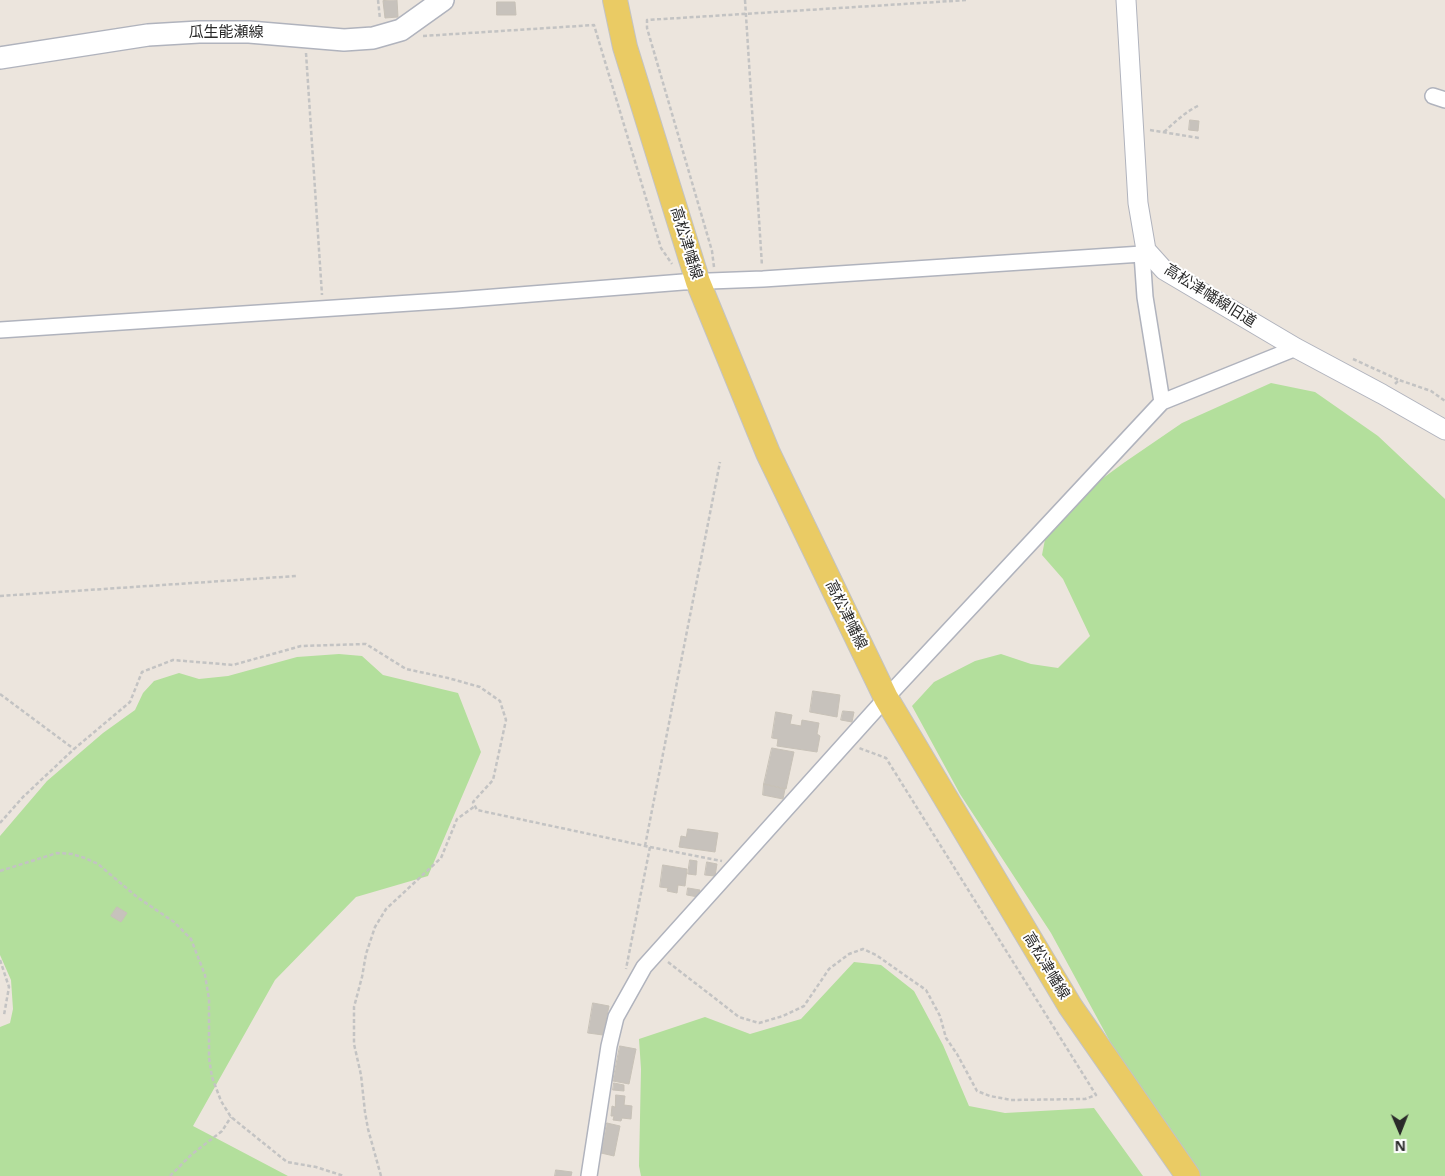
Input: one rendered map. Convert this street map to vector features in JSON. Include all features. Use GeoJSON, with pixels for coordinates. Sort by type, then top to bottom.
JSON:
{"type":"FeatureCollection","features":[{"type":"Feature","properties":{"kind":"main road","name":"瓜生能瀬線"},"geometry":{"type":"LineString","coordinates":[[0,58],[148,35],[199,32],[249,32],[344,40],[373,38],[401,30],[444,0]]}},
{"type":"Feature","properties":{"kind":"main road","name":"高松津幡線"},"geometry":{"type":"LineString","coordinates":[[615,0],[626,47],[698,282],[768,453],[886,698],[1070,1006],[1188,1176]]}},
{"type":"Feature","properties":{"kind":"street"},"geometry":{"type":"LineString","coordinates":[[1126,0],[1138,203],[1144,252],[1145,297],[1162,402]]}},
{"type":"Feature","properties":{"kind":"street"},"geometry":{"type":"LineString","coordinates":[[0,330],[698,282],[764,280],[1144,252]]}},
{"type":"Feature","properties":{"kind":"street","name":"高松津幡線旧道"},"geometry":{"type":"LineString","coordinates":[[1144,252],[1164,270],[1296,348],[1445,430]]}},
{"type":"Feature","properties":{"kind":"street"},"geometry":{"type":"LineString","coordinates":[[589,1176],[609,1046],[616,1017],[644,967],[886,698],[1162,402],[1296,348]]}},
{"type":"Feature","properties":{"kind":"path"},"geometry":{"type":"LineString","coordinates":[[745,0],[764,280]]}},
{"type":"Feature","properties":{"kind":"path"},"geometry":{"type":"LineString","coordinates":[[407,26],[420,36],[594,25],[661,248],[698,282],[712,251],[647,28],[647,20],[968,0]]}},
{"type":"Feature","properties":{"kind":"path"},"geometry":{"type":"LineString","coordinates":[[305,37],[323,308]]}},
{"type":"Feature","properties":{"kind":"path"},"geometry":{"type":"LineString","coordinates":[[1164,132],[1182,116],[1200,105]]}},
{"type":"Feature","properties":{"kind":"path"},"geometry":{"type":"LineString","coordinates":[[1134,129],[1199,138]]}},
{"type":"Feature","properties":{"kind":"path"},"geometry":{"type":"LineString","coordinates":[[1346,355],[1399,380],[1431,391],[1445,401]]}},
{"type":"Feature","properties":{"kind":"path"},"geometry":{"type":"LineString","coordinates":[[1382,394],[1399,380]]}},
{"type":"Feature","properties":{"kind":"path"},"geometry":{"type":"LineString","coordinates":[[645,846],[720,462]]}},
{"type":"Feature","properties":{"kind":"path"},"geometry":{"type":"LineString","coordinates":[[0,596],[296,576]]}},
{"type":"Feature","properties":{"kind":"path"},"geometry":{"type":"LineString","coordinates":[[0,823],[23,797],[74,749],[130,702],[142,672],[173,660],[233,665],[301,646],[366,644],[406,669],[480,687],[500,701],[506,720],[493,780],[473,802],[477,810],[737,864]]}},
{"type":"Feature","properties":{"kind":"path"},"geometry":{"type":"LineString","coordinates":[[0,700],[1,695],[74,749]]}},
{"type":"Feature","properties":{"kind":"path"},"geometry":{"type":"LineString","coordinates":[[657,953],[739,1017],[759,1023],[783,1016],[804,1006],[828,969],[849,954],[863,949],[876,955],[926,990],[940,1016],[946,1038],[977,1091],[990,1096],[1011,1100],[1085,1099],[1096,1095],[886,758],[857,748],[847,742]]}},
{"type":"Feature","properties":{"kind":"path"},"geometry":{"type":"LineString","coordinates":[[381,1176],[368,1129],[361,1075],[354,1044],[354,1007],[366,954],[375,927],[386,909],[441,858],[457,820],[475,806]]}},
{"type":"Feature","properties":{"kind":"path"},"geometry":{"type":"LineString","coordinates":[[626,970],[650,847]]}},
{"type":"Feature","properties":{"kind":"path"},"geometry":{"type":"LineString","coordinates":[[0,871],[58,853],[86,858],[98,864],[137,898],[174,922],[190,939],[205,975],[209,999],[209,1058],[212,1077],[221,1101],[231,1117],[287,1162],[316,1167],[344,1176]]}},
{"type":"Feature","properties":{"kind":"path"},"geometry":{"type":"LineString","coordinates":[[0,960],[9,987],[4,1015]]}},
{"type":"Feature","properties":{"kind":"path"},"geometry":{"type":"LineString","coordinates":[[170,1176],[191,1155],[222,1131],[231,1117]]}},
{"type":"Feature","properties":{"kind":"green space"},"geometry":{"type":"Polygon","coordinates":[[[1271,383],[1315,392],[1378,436],[1445,499],[1445,1176],[1197,1176],[1132,1082],[1051,933],[960,794],[912,706],[934,682],[975,661],[1001,654],[1031,664],[1058,668],[1090,636],[1063,579],[1042,555],[1046,534],[1084,492],[1182,423],[1271,383]]]}},
{"type":"Feature","properties":{"kind":"green space"},"geometry":{"type":"Polygon","coordinates":[[[339,654],[362,656],[383,675],[458,693],[481,752],[428,876],[356,897],[275,980],[193,1126],[288,1176],[0,1176],[0,1027],[10,1023],[13,1009],[11,980],[0,955],[0,836],[47,781],[103,733],[135,710],[143,693],[154,681],[179,673],[199,679],[228,676],[297,657],[339,654]]]}},
{"type":"Feature","properties":{"kind":"green space"},"geometry":{"type":"Polygon","coordinates":[[[854,962],[881,965],[914,991],[943,1045],[969,1106],[1005,1113],[1094,1108],[1143,1176],[641,1176],[639,1166],[641,1069],[639,1039],[705,1017],[750,1034],[801,1019],[854,962]]]}},
{"type":"Feature","properties":{"kind":"building"},"geometry":{"type":"Polygon","coordinates":[[[397,0],[398,17],[385,18],[383,1],[397,0]]]}},
{"type":"Feature","properties":{"kind":"building"},"geometry":{"type":"Polygon","coordinates":[[[497,2],[515,2],[516,15],[497,15],[497,2]]]}},
{"type":"Feature","properties":{"kind":"building"},"geometry":{"type":"Polygon","coordinates":[[[1190,120],[1199,121],[1198,131],[1189,130],[1190,120]]]}},
{"type":"Feature","properties":{"kind":"building"},"geometry":{"type":"Polygon","coordinates":[[[813,691],[840,695],[837,717],[810,712],[813,691]]]}},
{"type":"Feature","properties":{"kind":"building"},"geometry":{"type":"Polygon","coordinates":[[[843,711],[854,712],[852,722],[841,720],[843,711]]]}},
{"type":"Feature","properties":{"kind":"building"},"geometry":{"type":"Polygon","coordinates":[[[776,712],[792,715],[790,724],[801,726],[802,720],[819,723],[817,734],[820,736],[817,752],[777,746],[778,739],[772,738],[776,712]]]}},
{"type":"Feature","properties":{"kind":"building"},"geometry":{"type":"Polygon","coordinates":[[[772,748],[794,752],[786,789],[764,784],[772,748]]]}},
{"type":"Feature","properties":{"kind":"building"},"geometry":{"type":"Polygon","coordinates":[[[764,784],[785,789],[783,799],[763,795],[764,784]]]}},
{"type":"Feature","properties":{"kind":"building"},"geometry":{"type":"Polygon","coordinates":[[[688,829],[718,833],[715,852],[679,847],[681,836],[686,837],[688,829]]]}},
{"type":"Feature","properties":{"kind":"building"},"geometry":{"type":"Polygon","coordinates":[[[690,860],[697,861],[696,875],[688,874],[690,860]]]}},
{"type":"Feature","properties":{"kind":"building"},"geometry":{"type":"Polygon","coordinates":[[[707,862],[717,864],[715,876],[705,875],[707,862]]]}},
{"type":"Feature","properties":{"kind":"building"},"geometry":{"type":"Polygon","coordinates":[[[663,865],[687,869],[685,886],[678,885],[677,893],[667,891],[668,888],[660,887],[663,865]]]}},
{"type":"Feature","properties":{"kind":"building"},"geometry":{"type":"Polygon","coordinates":[[[688,888],[700,890],[698,897],[687,895],[688,888]]]}},
{"type":"Feature","properties":{"kind":"building"},"geometry":{"type":"Polygon","coordinates":[[[117,907],[127,913],[121,922],[111,916],[117,907]]]}},
{"type":"Feature","properties":{"kind":"building"},"geometry":{"type":"Polygon","coordinates":[[[593,1003],[609,1006],[603,1035],[588,1033],[593,1003]]]}},
{"type":"Feature","properties":{"kind":"building"},"geometry":{"type":"Polygon","coordinates":[[[620,1046],[636,1049],[629,1084],[613,1081],[620,1046]]]}},
{"type":"Feature","properties":{"kind":"building"},"geometry":{"type":"Polygon","coordinates":[[[614,1083],[624,1085],[624,1091],[613,1090],[614,1083]]]}},
{"type":"Feature","properties":{"kind":"building"},"geometry":{"type":"Polygon","coordinates":[[[616,1095],[625,1096],[624,1105],[632,1106],[631,1119],[613,1120],[614,1116],[611,1116],[612,1106],[615,1107],[616,1095]]]}},
{"type":"Feature","properties":{"kind":"building"},"geometry":{"type":"Polygon","coordinates":[[[607,1123],[620,1126],[614,1156],[601,1153],[607,1123]]]}},
{"type":"Feature","properties":{"kind":"building"},"geometry":{"type":"Polygon","coordinates":[[[556,1170],[572,1172],[571,1176],[555,1176],[556,1170]]]}}]}
